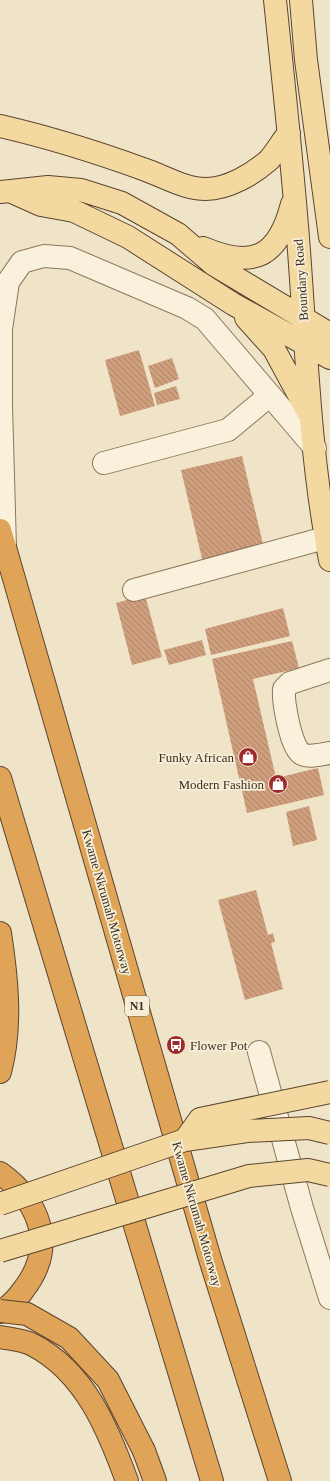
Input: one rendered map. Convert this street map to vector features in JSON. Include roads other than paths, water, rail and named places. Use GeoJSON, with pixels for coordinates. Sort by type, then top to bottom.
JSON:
{"type":"FeatureCollection","features":[{"type":"Feature","properties":{"kind":"highway","name":"Kwame Nkrumah Motorway"},"geometry":{"type":"LineString","coordinates":[[3,539],[210,1259],[280,1481]]}},
{"type":"Feature","properties":{"kind":"highway"},"geometry":{"type":"LineString","coordinates":[[0,778],[212,1481]]}},
{"type":"Feature","properties":{"kind":"highway"},"geometry":{"type":"LineString","coordinates":[[0,933],[6,1048],[0,1072]]}},
{"type":"Feature","properties":{"kind":"highway"},"geometry":{"type":"LineString","coordinates":[[0,1173],[15,1184],[29,1200],[41,1226],[42,1253],[34,1276],[11,1306],[0,1312]]}},
{"type":"Feature","properties":{"kind":"highway"},"geometry":{"type":"LineString","coordinates":[[0,1312],[27,1314],[69,1338],[108,1380],[144,1451],[155,1481]]}},
{"type":"Feature","properties":{"kind":"highway"},"geometry":{"type":"LineString","coordinates":[[0,1337],[32,1344],[62,1364],[89,1397],[100,1417],[127,1481]]}},
{"type":"Feature","properties":{"kind":"main road","name":"Boundary Road"},"geometry":{"type":"LineString","coordinates":[[275,0],[295,193],[305,344],[312,418],[326,538],[330,560]]}},
{"type":"Feature","properties":{"kind":"main road"},"geometry":{"type":"LineString","coordinates":[[301,0],[306,60],[330,237]]}},
{"type":"Feature","properties":{"kind":"main road"},"geometry":{"type":"LineString","coordinates":[[0,126],[32,133],[76,147],[143,169],[184,185],[207,189],[231,184],[250,174],[269,159],[289,133]]}},
{"type":"Feature","properties":{"kind":"main road"},"geometry":{"type":"LineString","coordinates":[[6,192],[48,188],[81,190],[122,203],[178,234],[213,264],[304,320],[330,334]]}},
{"type":"Feature","properties":{"kind":"main road"},"geometry":{"type":"LineString","coordinates":[[6,192],[41,205],[74,211],[128,237],[233,304],[330,358]]}},
{"type":"Feature","properties":{"kind":"main road"},"geometry":{"type":"LineString","coordinates":[[189,243],[220,255],[244,259],[261,255],[274,245],[282,232],[289,216],[295,193]]}},
{"type":"Feature","properties":{"kind":"main road"},"geometry":{"type":"LineString","coordinates":[[233,304],[274,349],[312,418]]}},
{"type":"Feature","properties":{"kind":"main road"},"geometry":{"type":"LineString","coordinates":[[184,1140],[200,1119],[330,1092]]}},
{"type":"Feature","properties":{"kind":"main road"},"geometry":{"type":"LineString","coordinates":[[0,1204],[184,1140],[247,1131],[309,1128],[330,1133]]}},
{"type":"Feature","properties":{"kind":"main road"},"geometry":{"type":"LineString","coordinates":[[0,1251],[249,1176],[308,1170],[330,1175]]}},
{"type":"Feature","properties":{"kind":"lane"},"geometry":{"type":"LineString","coordinates":[[3,539],[1,329],[8,282],[22,262],[44,256],[70,258],[186,308],[205,319],[315,448]]}},
{"type":"Feature","properties":{"kind":"lane"},"geometry":{"type":"LineString","coordinates":[[104,463],[228,430],[270,395]]}},
{"type":"Feature","properties":{"kind":"lane"},"geometry":{"type":"LineString","coordinates":[[134,590],[326,538]]}},
{"type":"Feature","properties":{"kind":"lane"},"geometry":{"type":"LineString","coordinates":[[330,670],[290,683],[284,689],[283,700],[295,747],[301,754],[309,756],[330,752]]}},
{"type":"Feature","properties":{"kind":"lane"},"geometry":{"type":"LineString","coordinates":[[259,1052],[302,1208],[330,1298]]}},
{"type":"Feature","properties":{"kind":"place","name":"Funky African"},"geometry":{"type":"Point","coordinates":[248,757]}},
{"type":"Feature","properties":{"kind":"place","name":"Modern Fashion"},"geometry":{"type":"Point","coordinates":[278,784]}},
{"type":"Feature","properties":{"kind":"place","name":"Flower Pot"},"geometry":{"type":"Point","coordinates":[176,1045]}}]}
